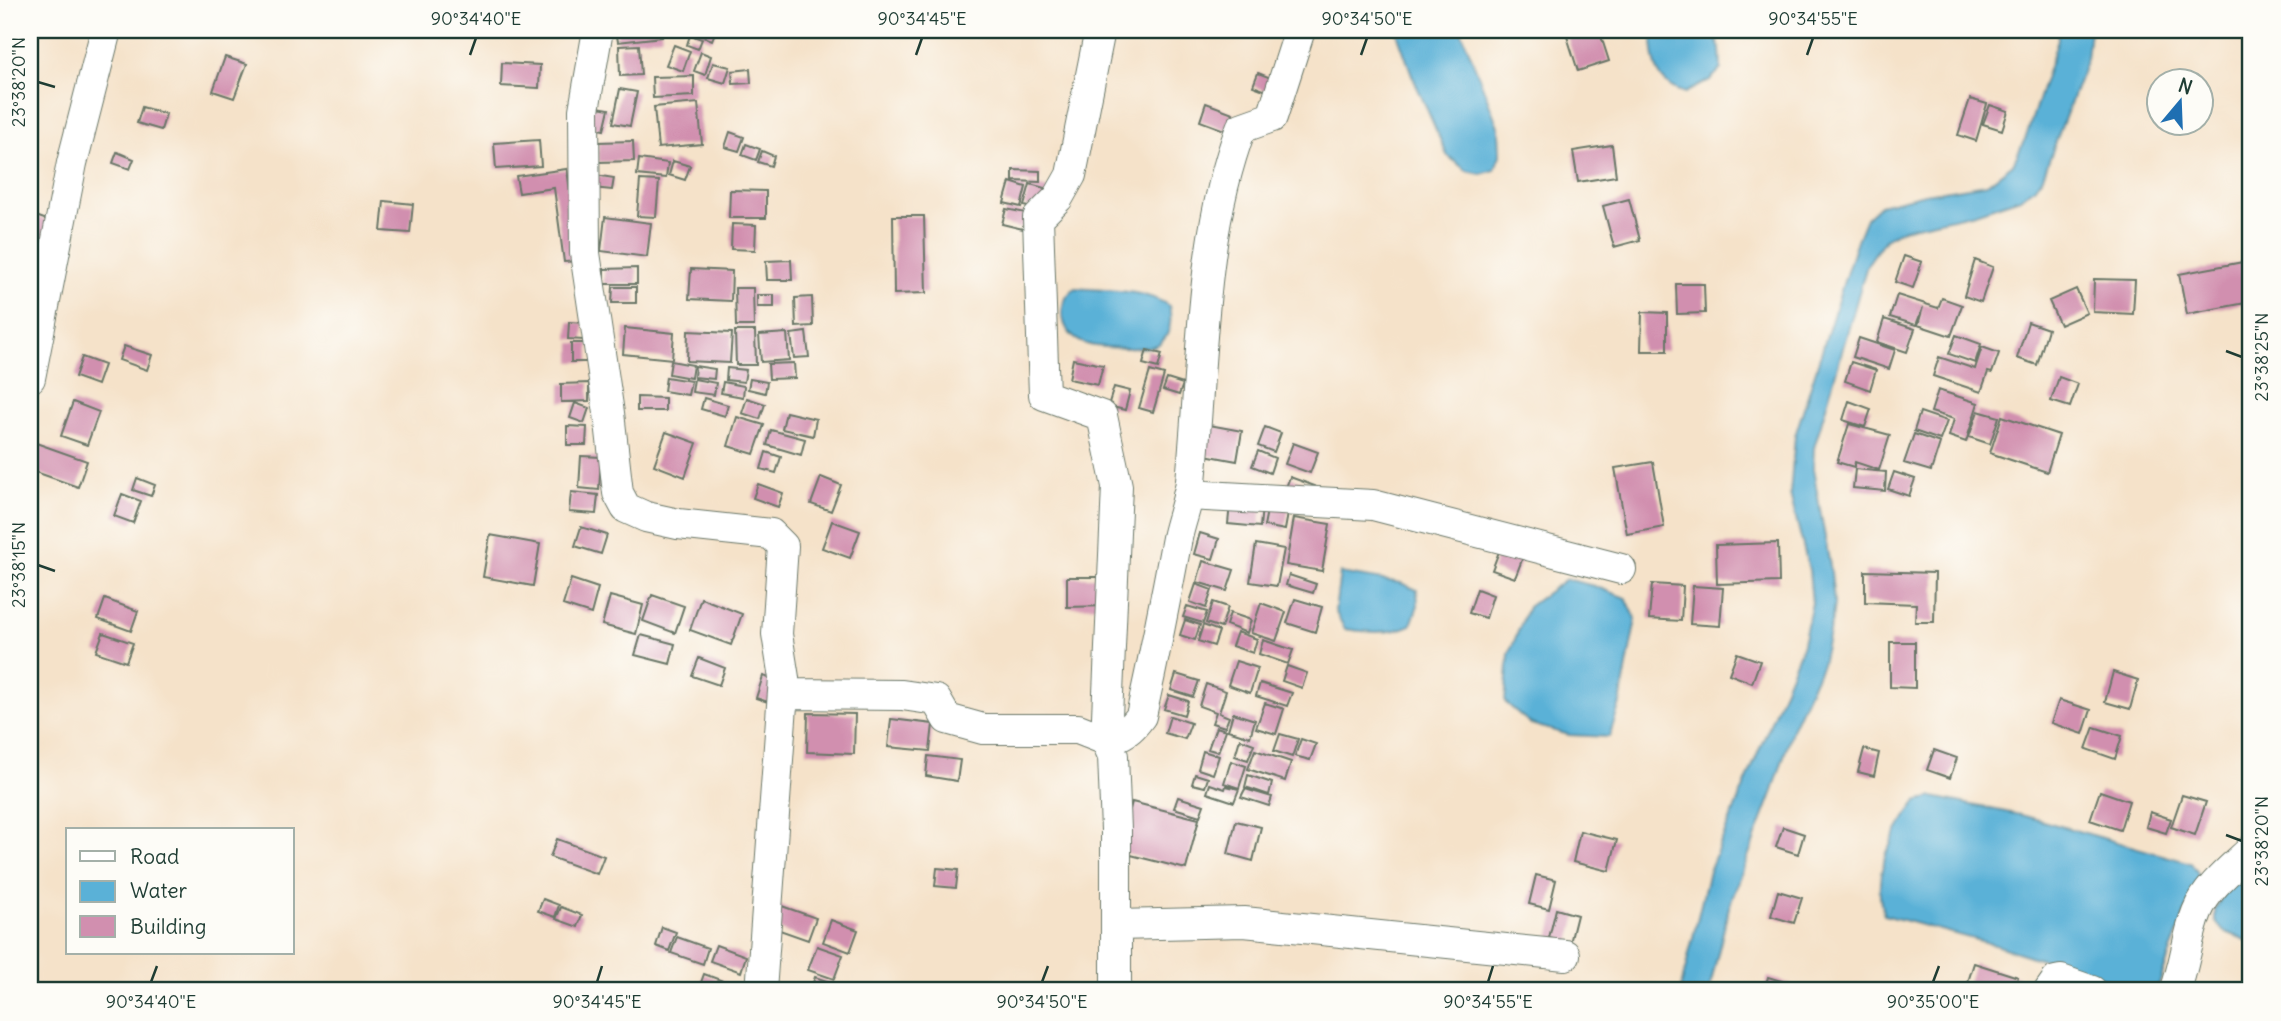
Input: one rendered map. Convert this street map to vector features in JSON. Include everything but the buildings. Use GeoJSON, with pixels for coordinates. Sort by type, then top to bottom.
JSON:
{"type":"FeatureCollection","features":[{"type":"Feature","properties":{"kind":"street"},"geometry":{"type":"LineString","coordinates":[[30,378],[72,163],[106,30]]}},
{"type":"Feature","properties":{"kind":"street"},"geometry":{"type":"LineString","coordinates":[[598,30],[583,110],[584,253],[609,413],[618,493],[626,508],[646,517],[678,524],[771,534],[783,546],[777,634],[784,678],[761,991]]}},
{"type":"Feature","properties":{"kind":"street"},"geometry":{"type":"LineString","coordinates":[[1100,30],[1071,175],[1058,198],[1038,218],[1044,395],[1102,416],[1117,486],[1106,740],[1113,756],[1116,991]]}},
{"type":"Feature","properties":{"kind":"street"},"geometry":{"type":"LineString","coordinates":[[783,694],[902,695],[936,699],[947,719],[983,730],[1078,729],[1106,740],[1119,737],[1131,729],[1140,716],[1188,495],[1194,449],[1199,355],[1227,165],[1241,128],[1272,117],[1300,30]]}},
{"type":"Feature","properties":{"kind":"street"},"geometry":{"type":"LineString","coordinates":[[1188,495],[1373,505],[1621,569]]}},
{"type":"Feature","properties":{"kind":"street"},"geometry":{"type":"LineString","coordinates":[[2175,991],[2201,904],[2210,890],[2251,850]]}},
{"type":"Feature","properties":{"kind":"street"},"geometry":{"type":"LineString","coordinates":[[1117,925],[1244,922],[1564,955]]}},
{"type":"Feature","properties":{"kind":"street"},"geometry":{"type":"LineString","coordinates":[[2049,991],[2056,981],[2061,980],[2092,991]]}},
{"type":"Feature","properties":{"kind":"water"},"geometry":{"type":"Polygon","coordinates":[[[1396,30],[1461,30],[1499,129],[1500,155],[1495,170],[1481,174],[1467,171],[1447,155],[1412,75],[1396,30]]]}},
{"type":"Feature","properties":{"kind":"water"},"geometry":{"type":"Polygon","coordinates":[[[1652,30],[1712,30],[1720,49],[1721,69],[1710,80],[1685,93],[1675,89],[1657,69],[1652,30]]]}},
{"type":"Feature","properties":{"kind":"water"},"geometry":{"type":"Polygon","coordinates":[[[2057,30],[2090,30],[2087,59],[2043,176],[2034,188],[2020,198],[1975,213],[1903,229],[1885,239],[1867,265],[1814,448],[1813,469],[1834,603],[1822,664],[1793,727],[1773,791],[1729,907],[1709,991],[1680,991],[1709,871],[1802,647],[1812,603],[1809,570],[1790,494],[1795,436],[1857,240],[1866,218],[1880,205],[1925,194],[1987,184],[2013,164],[2026,137],[2058,39],[2057,30]]]}},
{"type":"Feature","properties":{"kind":"water"},"geometry":{"type":"Polygon","coordinates":[[[1075,288],[1124,291],[1159,300],[1169,306],[1168,333],[1162,342],[1145,348],[1102,347],[1081,342],[1071,335],[1062,312],[1066,298],[1075,288]]]}},
{"type":"Feature","properties":{"kind":"water"},"geometry":{"type":"Polygon","coordinates":[[[1340,573],[1401,583],[1417,590],[1418,605],[1411,625],[1387,631],[1345,629],[1335,611],[1340,573]]]}},
{"type":"Feature","properties":{"kind":"water"},"geometry":{"type":"Polygon","coordinates":[[[1566,579],[1626,598],[1636,619],[1620,703],[1609,737],[1569,735],[1531,724],[1505,702],[1509,654],[1528,607],[1566,579]]]}},
{"type":"Feature","properties":{"kind":"water"},"geometry":{"type":"Polygon","coordinates":[[[1933,797],[2025,816],[2191,863],[2198,877],[2159,984],[2149,991],[2141,991],[1988,943],[1884,915],[1880,885],[1892,840],[1917,801],[1933,797]]]}},
{"type":"Feature","properties":{"kind":"water"},"geometry":{"type":"Polygon","coordinates":[[[2246,871],[2251,873],[2251,942],[2223,931],[2215,921],[2215,910],[2230,881],[2246,871]]]}}]}
